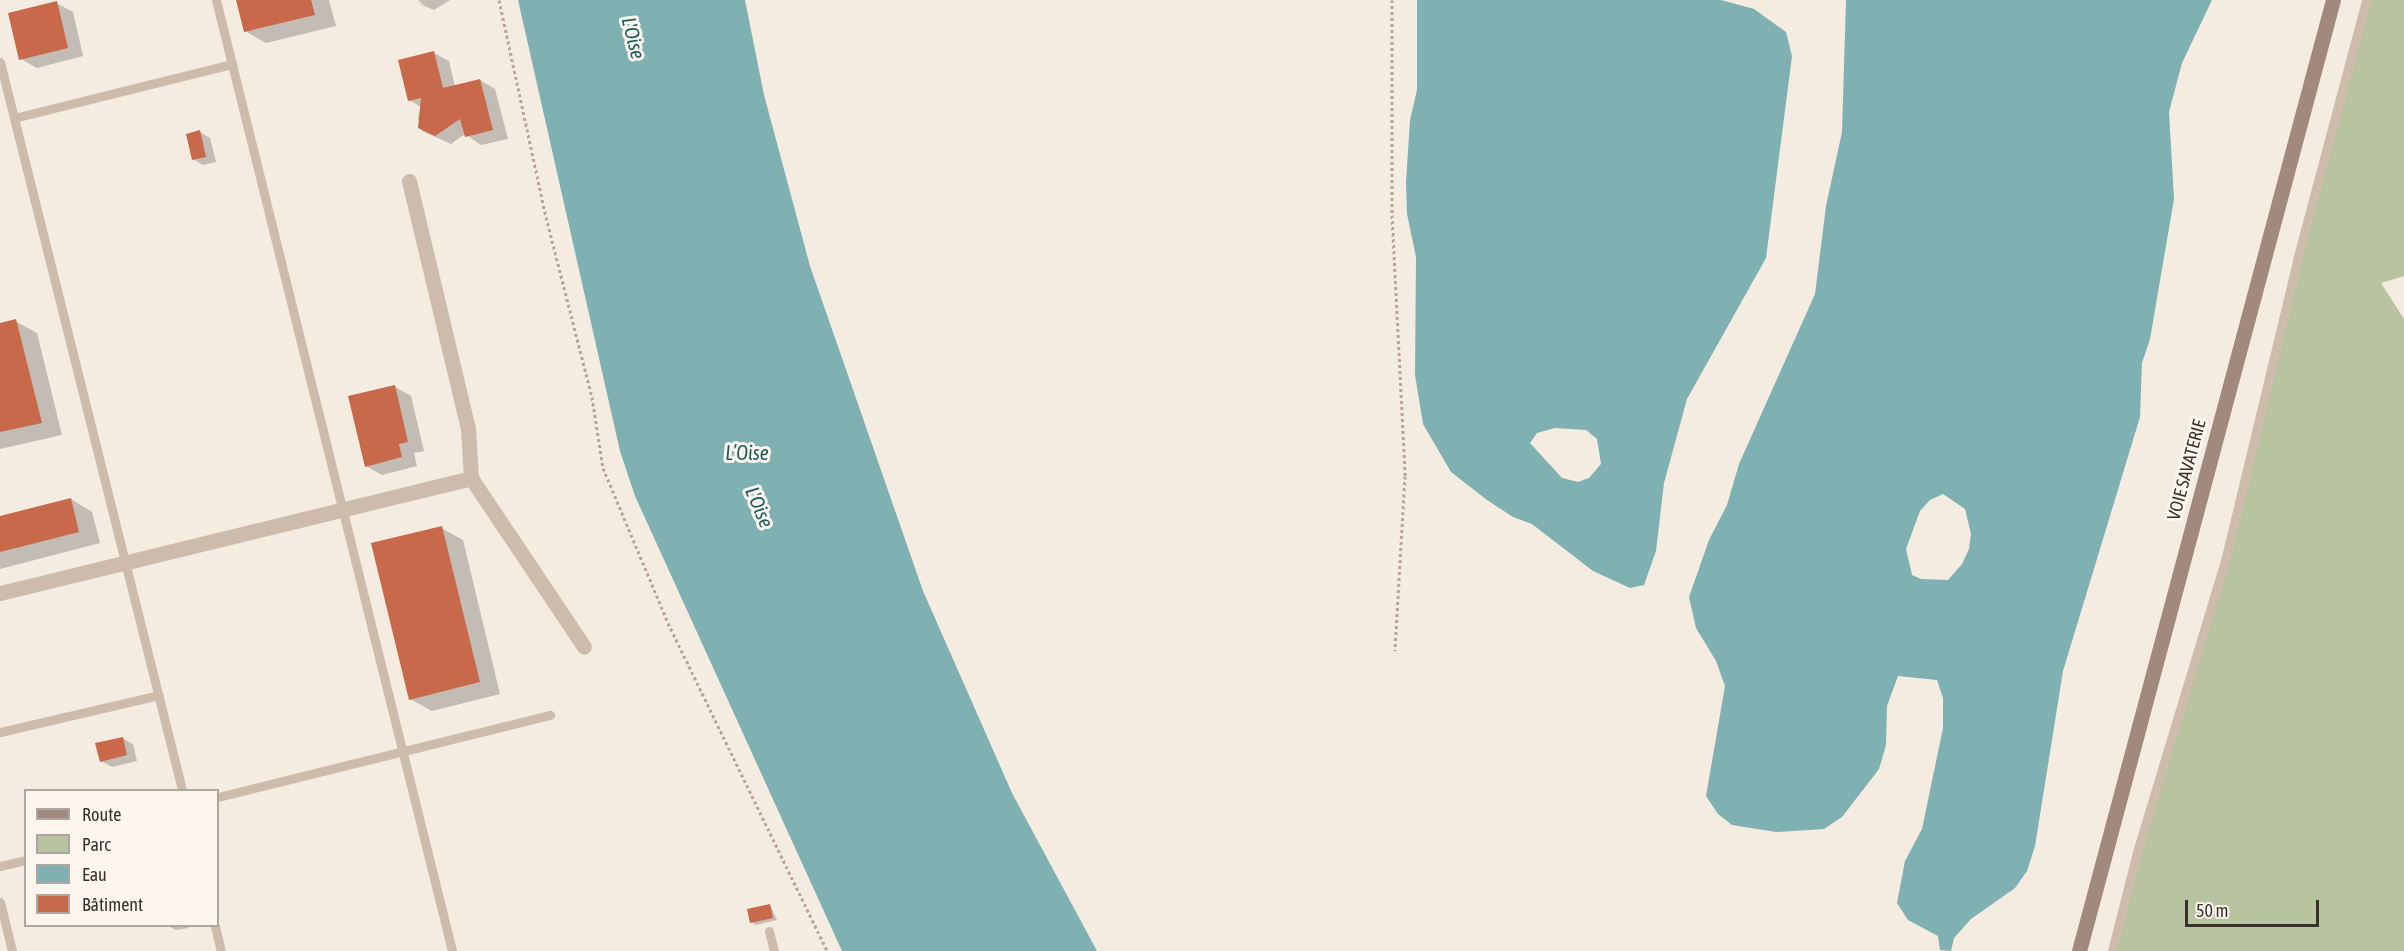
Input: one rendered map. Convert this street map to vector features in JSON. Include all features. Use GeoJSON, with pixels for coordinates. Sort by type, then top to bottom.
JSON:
{"type":"FeatureCollection","features":[{"type":"Feature","properties":{"kind":"main road","name":"VOIE SAVATERIE"},"geometry":{"type":"LineString","coordinates":[[2079,951],[2333,0]]}},
{"type":"Feature","properties":{"kind":"street"},"geometry":{"type":"LineString","coordinates":[[409,181],[468,428],[471,478],[584,647]]}},
{"type":"Feature","properties":{"kind":"street"},"geometry":{"type":"LineString","coordinates":[[0,593],[471,478]]}},
{"type":"Feature","properties":{"kind":"lane"},"geometry":{"type":"LineString","coordinates":[[216,0],[340,509],[453,951]]}},
{"type":"Feature","properties":{"kind":"lane"},"geometry":{"type":"LineString","coordinates":[[2112,951],[2137,852],[2225,561],[2297,260],[2367,0]]}},
{"type":"Feature","properties":{"kind":"lane"},"geometry":{"type":"LineString","coordinates":[[0,62],[127,562],[182,789]]}},
{"type":"Feature","properties":{"kind":"lane"},"geometry":{"type":"LineString","coordinates":[[14,118],[232,64]]}},
{"type":"Feature","properties":{"kind":"lane"},"geometry":{"type":"LineString","coordinates":[[0,732],[159,695]]}},
{"type":"Feature","properties":{"kind":"lane"},"geometry":{"type":"LineString","coordinates":[[219,797],[550,715]]}},
{"type":"Feature","properties":{"kind":"lane"},"geometry":{"type":"LineString","coordinates":[[0,866],[24,860]]}},
{"type":"Feature","properties":{"kind":"lane"},"geometry":{"type":"LineString","coordinates":[[0,902],[12,951]]}},
{"type":"Feature","properties":{"kind":"lane"},"geometry":{"type":"LineString","coordinates":[[214,927],[221,951]]}},
{"type":"Feature","properties":{"kind":"lane"},"geometry":{"type":"LineString","coordinates":[[769,931],[774,951]]}},
{"type":"Feature","properties":{"kind":"path"},"geometry":{"type":"LineString","coordinates":[[499,0],[546,217],[592,397],[603,468],[668,622],[827,951]]}},
{"type":"Feature","properties":{"kind":"path"},"geometry":{"type":"LineString","coordinates":[[1392,0],[1392,215],[1405,476],[1395,651]]}},
{"type":"Feature","properties":{"kind":"green space"},"geometry":{"type":"Polygon","coordinates":[[[2366,0],[2404,0],[2404,276],[2381,283],[2404,319],[2404,951],[2112,951],[2225,561],[2366,0]]]}},
{"type":"Feature","properties":{"kind":"water","name":"L’Oise"},"geometry":{"type":"Polygon","coordinates":[[[518,0],[745,0],[764,95],[810,266],[923,591],[1012,793],[1097,951],[842,951],[635,496],[620,451],[518,0]]]}},
{"type":"Feature","properties":{"kind":"water"},"geometry":{"type":"Polygon","coordinates":[[[1417,0],[1721,0],[1754,9],[1786,32],[1792,56],[1766,258],[1687,399],[1664,483],[1656,551],[1644,585],[1630,588],[1593,571],[1532,524],[1513,517],[1487,500],[1451,472],[1423,424],[1415,375],[1416,257],[1407,214],[1406,182],[1410,120],[1417,90],[1417,0]],[[1555,428],[1537,433],[1530,443],[1562,478],[1578,482],[1589,478],[1601,464],[1597,439],[1586,430],[1555,428]]]}},
{"type":"Feature","properties":{"kind":"water"},"geometry":{"type":"Polygon","coordinates":[[[1846,0],[2212,0],[2182,63],[2169,112],[2174,199],[2150,339],[2142,363],[2140,417],[2063,671],[2035,846],[2027,871],[2015,888],[1971,919],[1954,938],[1951,951],[1940,950],[1938,936],[1908,920],[1897,903],[1905,861],[1922,829],[1943,728],[1943,698],[1937,680],[1898,676],[1887,706],[1886,745],[1879,769],[1842,817],[1824,829],[1776,832],[1732,825],[1718,814],[1706,796],[1725,686],[1716,661],[1696,628],[1689,597],[1709,540],[1727,505],[1739,464],[1815,294],[1826,206],[1842,132],[1846,0]],[[1943,494],[1930,500],[1920,511],[1906,549],[1912,575],[1921,579],[1948,580],[1962,564],[1969,549],[1971,534],[1965,509],[1943,494]]]}},
{"type":"Feature","properties":{"kind":"building"},"geometry":{"type":"Polygon","coordinates":[[[236,0],[311,0],[315,15],[244,32],[236,0]]]}},
{"type":"Feature","properties":{"kind":"building"},"geometry":{"type":"Polygon","coordinates":[[[57,1],[68,48],[19,60],[8,13],[57,1]]]}},
{"type":"Feature","properties":{"kind":"building"},"geometry":{"type":"Polygon","coordinates":[[[434,51],[443,88],[480,79],[493,130],[465,137],[460,119],[435,136],[418,128],[421,98],[408,101],[398,60],[434,51]]]}},
{"type":"Feature","properties":{"kind":"building"},"geometry":{"type":"Polygon","coordinates":[[[200,130],[206,157],[192,160],[186,134],[200,130]]]}},
{"type":"Feature","properties":{"kind":"building"},"geometry":{"type":"Polygon","coordinates":[[[16,319],[42,423],[0,432],[0,323],[16,319]]]}},
{"type":"Feature","properties":{"kind":"building"},"geometry":{"type":"Polygon","coordinates":[[[395,385],[408,442],[399,444],[402,457],[365,467],[348,396],[395,385]]]}},
{"type":"Feature","properties":{"kind":"building"},"geometry":{"type":"Polygon","coordinates":[[[71,498],[79,532],[0,552],[0,516],[71,498]]]}},
{"type":"Feature","properties":{"kind":"building"},"geometry":{"type":"Polygon","coordinates":[[[442,526],[480,682],[409,700],[371,543],[442,526]]]}},
{"type":"Feature","properties":{"kind":"building"},"geometry":{"type":"Polygon","coordinates":[[[123,737],[127,755],[100,762],[95,743],[123,737]]]}},
{"type":"Feature","properties":{"kind":"building"},"geometry":{"type":"Polygon","coordinates":[[[770,904],[773,918],[750,923],[747,909],[770,904]]]}},
{"type":"Feature","properties":{"kind":"water label","name":"L'Oise"},"geometry":{"type":"Point","coordinates":[634,38]}},
{"type":"Feature","properties":{"kind":"water label","name":"L'Oise"},"geometry":{"type":"Point","coordinates":[760,507]}}]}
